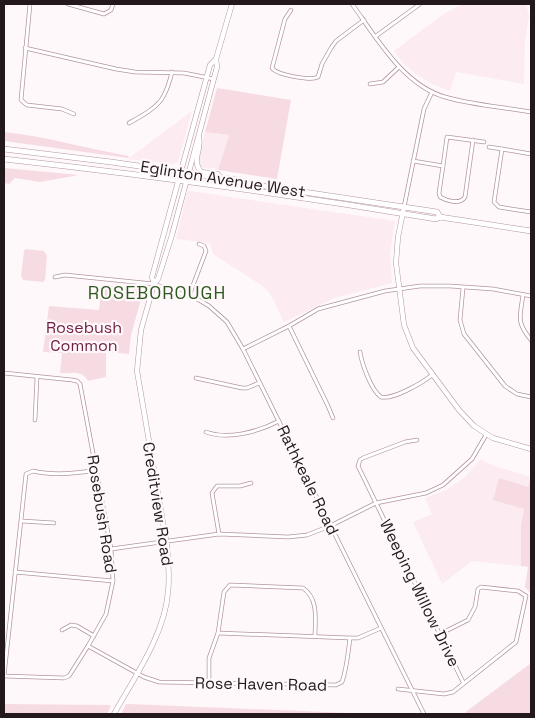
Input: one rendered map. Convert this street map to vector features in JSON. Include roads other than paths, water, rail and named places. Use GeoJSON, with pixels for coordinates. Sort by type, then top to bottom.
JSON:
{"type":"FeatureCollection","features":[{"type":"Feature","properties":{"kind":"main road","name":"Creditview Road"},"geometry":{"type":"LineString","coordinates":[[114,714],[159,630],[168,594],[169,566],[166,541],[137,371],[141,330],[154,284],[158,278],[168,247],[189,173],[217,67],[216,59],[232,4]]}},
{"type":"Feature","properties":{"kind":"main road","name":"Creditview Road"},"geometry":{"type":"LineString","coordinates":[[154,284],[152,277],[180,172],[210,65],[216,59]]}},
{"type":"Feature","properties":{"kind":"main road"},"geometry":{"type":"LineString","coordinates":[[199,136],[200,143],[196,166],[201,172],[218,174],[220,178]]}},
{"type":"Feature","properties":{"kind":"main road","name":"Eglinton Avenue West"},"geometry":{"type":"LineString","coordinates":[[4,150],[189,173],[437,212],[440,217]]}},
{"type":"Feature","properties":{"kind":"main road","name":"Eglinton Avenue West"},"geometry":{"type":"LineString","coordinates":[[4,159],[178,180],[436,219],[440,217],[531,231]]}},
{"type":"Feature","properties":{"kind":"main road"},"geometry":{"type":"LineString","coordinates":[[404,207],[396,255],[404,325],[408,339],[432,375],[468,420],[486,435],[506,443],[531,449]]}},
{"type":"Feature","properties":{"kind":"street"},"geometry":{"type":"LineString","coordinates":[[30,4],[20,97],[22,103],[62,109],[74,114]]}},
{"type":"Feature","properties":{"kind":"street"},"geometry":{"type":"LineString","coordinates":[[68,4],[104,14],[111,10],[113,4]]}},
{"type":"Feature","properties":{"kind":"street"},"geometry":{"type":"LineString","coordinates":[[352,4],[399,67],[432,92],[444,97],[531,112]]}},
{"type":"Feature","properties":{"kind":"street"},"geometry":{"type":"LineString","coordinates":[[376,36],[420,4]]}},
{"type":"Feature","properties":{"kind":"street"},"geometry":{"type":"LineString","coordinates":[[291,10],[285,19],[272,68],[277,73],[312,79],[318,77],[326,56],[336,41],[364,20]]}},
{"type":"Feature","properties":{"kind":"street"},"geometry":{"type":"LineString","coordinates":[[26,48],[116,69],[135,72],[172,72],[214,79]]}},
{"type":"Feature","properties":{"kind":"street"},"geometry":{"type":"LineString","coordinates":[[370,84],[383,82],[399,67]]}},
{"type":"Feature","properties":{"kind":"street"},"geometry":{"type":"LineString","coordinates":[[129,122],[138,118],[161,101],[166,93],[172,72]]}},
{"type":"Feature","properties":{"kind":"street"},"geometry":{"type":"LineString","coordinates":[[404,207],[424,109],[432,92]]}},
{"type":"Feature","properties":{"kind":"street"},"geometry":{"type":"LineString","coordinates":[[473,140],[465,197],[459,202],[440,197],[442,166],[448,137],[473,140],[484,142]]}},
{"type":"Feature","properties":{"kind":"street"},"geometry":{"type":"LineString","coordinates":[[490,147],[531,154]]}},
{"type":"Feature","properties":{"kind":"street"},"geometry":{"type":"LineString","coordinates":[[502,149],[494,202],[499,207],[531,212]]}},
{"type":"Feature","properties":{"kind":"street"},"geometry":{"type":"LineString","coordinates":[[413,161],[442,166]]}},
{"type":"Feature","properties":{"kind":"street"},"geometry":{"type":"LineString","coordinates":[[189,296],[206,252],[204,246],[199,244]]}},
{"type":"Feature","properties":{"kind":"street","name":"Rathkeale Road"},"geometry":{"type":"LineString","coordinates":[[55,277],[74,275],[154,284],[189,296],[209,306],[231,328],[424,714]]}},
{"type":"Feature","properties":{"kind":"street"},"geometry":{"type":"LineString","coordinates":[[243,349],[318,309],[365,295],[420,286],[492,289],[531,296]]}},
{"type":"Feature","properties":{"kind":"street"},"geometry":{"type":"LineString","coordinates":[[463,288],[460,320],[464,334],[504,386],[517,394],[531,397]]}},
{"type":"Feature","properties":{"kind":"street"},"geometry":{"type":"LineString","coordinates":[[523,295],[520,321],[522,328],[531,340]]}},
{"type":"Feature","properties":{"kind":"street"},"geometry":{"type":"LineString","coordinates":[[289,326],[332,418]]}},
{"type":"Feature","properties":{"kind":"street"},"geometry":{"type":"LineString","coordinates":[[360,352],[362,362],[374,390],[381,397],[389,397],[420,384],[432,375]]}},
{"type":"Feature","properties":{"kind":"street","name":"Rosebush Road"},"geometry":{"type":"LineString","coordinates":[[4,373],[72,380],[80,384],[110,550],[113,581],[106,614],[69,676],[4,676]]}},
{"type":"Feature","properties":{"kind":"street"},"geometry":{"type":"LineString","coordinates":[[35,420],[38,377]]}},
{"type":"Feature","properties":{"kind":"street"},"geometry":{"type":"LineString","coordinates":[[196,378],[242,388],[259,383]]}},
{"type":"Feature","properties":{"kind":"street"},"geometry":{"type":"LineString","coordinates":[[206,432],[216,436],[256,432],[279,421]]}},
{"type":"Feature","properties":{"kind":"street"},"geometry":{"type":"LineString","coordinates":[[110,550],[219,534],[288,537],[308,535],[376,503],[426,493],[443,485],[472,459],[486,435]]}},
{"type":"Feature","properties":{"kind":"street","name":"Weeping Willow Drive"},"geometry":{"type":"LineString","coordinates":[[416,440],[360,460],[358,466],[463,682]]}},
{"type":"Feature","properties":{"kind":"street"},"geometry":{"type":"LineString","coordinates":[[4,676],[26,474],[30,471],[66,475],[95,470]]}},
{"type":"Feature","properties":{"kind":"street"},"geometry":{"type":"LineString","coordinates":[[219,534],[212,493],[217,486],[240,486],[251,483]]}},
{"type":"Feature","properties":{"kind":"street"},"geometry":{"type":"LineString","coordinates":[[22,521],[54,523]]}},
{"type":"Feature","properties":{"kind":"street"},"geometry":{"type":"LineString","coordinates":[[15,572],[113,581]]}},
{"type":"Feature","properties":{"kind":"street"},"geometry":{"type":"LineString","coordinates":[[209,683],[208,658],[218,633],[224,592],[230,585],[298,587],[307,591],[314,605],[315,636]]}},
{"type":"Feature","properties":{"kind":"street"},"geometry":{"type":"LineString","coordinates":[[398,689],[444,694],[453,692],[463,682],[516,642],[526,596],[518,591],[481,587],[478,589],[475,608],[468,620],[440,634]]}},
{"type":"Feature","properties":{"kind":"street"},"geometry":{"type":"LineString","coordinates":[[62,630],[71,625],[77,626],[94,636]]}},
{"type":"Feature","properties":{"kind":"street"},"geometry":{"type":"LineString","coordinates":[[218,633],[358,638],[381,628]]}},
{"type":"Feature","properties":{"kind":"street","name":"Rose Haven Road"},"geometry":{"type":"LineString","coordinates":[[88,646],[144,677],[159,682],[336,686],[342,682],[344,677],[348,661],[350,638]]}},
{"type":"Feature","properties":{"kind":"district","name":"ROSEBOROUGH"},"geometry":{"type":"Point","coordinates":[157,292]}},
{"type":"Feature","properties":{"kind":"park label","name":"Rosebush Common"},"geometry":{"type":"Point","coordinates":[84,336]}}]}
